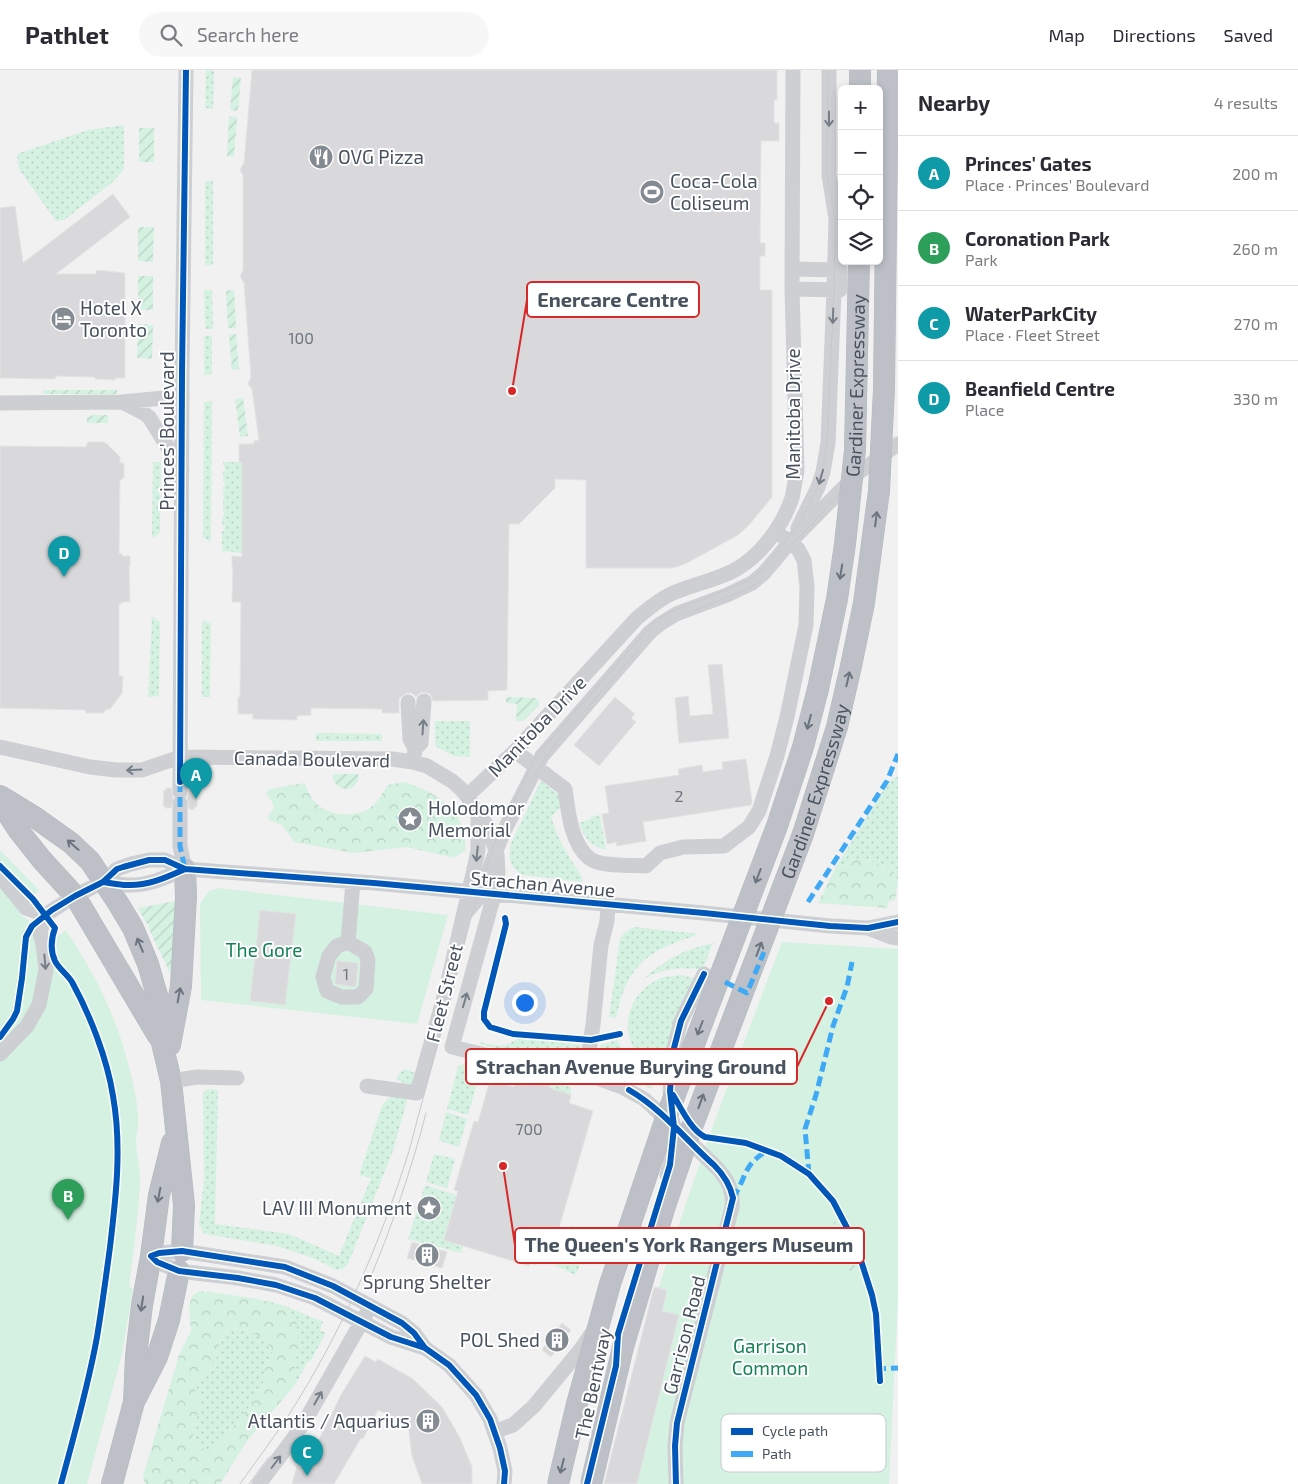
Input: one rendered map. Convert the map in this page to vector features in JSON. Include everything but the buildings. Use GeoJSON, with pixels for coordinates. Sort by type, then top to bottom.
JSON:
{"type":"FeatureCollection","features":[{"type":"Feature","properties":{"kind":"highway"},"geometry":{"type":"LineString","coordinates":[[860,70],[860,85]]}},
{"type":"Feature","properties":{"kind":"highway","name":"Gardiner Expressway"},"geometry":{"type":"LineString","coordinates":[[591,1484],[624,1347],[664,1209],[690,1132],[803,834],[837,727],[851,666],[864,603],[879,491],[884,389],[888,70]]}},
{"type":"Feature","properties":{"kind":"highway","name":"Gardiner Expressway"},"geometry":{"type":"LineString","coordinates":[[558,1484],[577,1404],[610,1284],[672,1100],[777,826],[803,747],[818,689],[845,544],[855,450],[859,265]]}},
{"type":"Feature","properties":{"kind":"highway"},"geometry":{"type":"LineString","coordinates":[[0,796],[36,818],[71,843],[90,861],[133,928],[148,964],[159,1002],[184,1205],[181,1261],[169,1320],[157,1358],[134,1402]]}},
{"type":"Feature","properties":{"kind":"highway"},"geometry":{"type":"LineString","coordinates":[[0,802],[19,831],[42,860],[75,896],[167,1061]]}},
{"type":"Feature","properties":{"kind":"highway"},"geometry":{"type":"LineString","coordinates":[[167,1061],[181,986],[186,897],[185,869]]}},
{"type":"Feature","properties":{"kind":"highway"},"geometry":{"type":"LineString","coordinates":[[112,1484],[134,1402],[136,1356],[142,1305],[159,1195],[176,1131]]}},
{"type":"Feature","properties":{"kind":"street","name":"Princes' Boulevard"},"geometry":{"type":"LineString","coordinates":[[185,869],[180,846],[180,757],[186,70]]}},
{"type":"Feature","properties":{"kind":"street","name":"Manitoba Drive"},"geometry":{"type":"LineString","coordinates":[[468,796],[515,751],[652,604],[672,594],[733,571],[752,558],[781,522],[792,498],[797,471],[792,289],[793,70]]}},
{"type":"Feature","properties":{"kind":"street"},"geometry":{"type":"LineString","coordinates":[[829,70],[829,175],[835,206],[835,270]]}},
{"type":"Feature","properties":{"kind":"street"},"geometry":{"type":"LineString","coordinates":[[792,269],[840,270],[840,290],[792,289]]}},
{"type":"Feature","properties":{"kind":"street"},"geometry":{"type":"LineString","coordinates":[[790,542],[818,487],[826,456],[834,290]]}},
{"type":"Feature","properties":{"kind":"street"},"geometry":{"type":"LineString","coordinates":[[0,403],[122,402],[182,398]]}},
{"type":"Feature","properties":{"kind":"street"},"geometry":{"type":"LineString","coordinates":[[122,402],[149,417],[182,470]]}},
{"type":"Feature","properties":{"kind":"street"},"geometry":{"type":"LineString","coordinates":[[496,850],[535,766],[556,738],[650,632],[676,614],[752,583],[764,573],[790,542],[858,472],[898,444]]}},
{"type":"Feature","properties":{"kind":"street"},"geometry":{"type":"LineString","coordinates":[[515,751],[564,789],[574,837],[589,859],[604,863],[646,866],[660,854],[683,847],[724,846],[750,827],[759,811],[777,756],[806,625],[807,582],[804,560],[798,549],[774,531]]}},
{"type":"Feature","properties":{"kind":"street"},"geometry":{"type":"LineString","coordinates":[[414,755],[422,744],[424,701]]}},
{"type":"Feature","properties":{"kind":"street"},"geometry":{"type":"LineString","coordinates":[[408,702],[410,739],[414,755]]}},
{"type":"Feature","properties":{"kind":"street","name":"Canada Boulevard"},"geometry":{"type":"LineString","coordinates":[[0,747],[90,767],[116,770],[142,770],[180,757],[392,759],[414,755],[427,766],[452,781],[468,796]]}},
{"type":"Feature","properties":{"kind":"street"},"geometry":{"type":"LineString","coordinates":[[468,796],[478,814],[489,828],[496,850],[498,873],[481,894]]}},
{"type":"Feature","properties":{"kind":"street"},"geometry":{"type":"LineString","coordinates":[[478,814],[481,894]]}},
{"type":"Feature","properties":{"kind":"street","name":"Strachan Avenue"},"geometry":{"type":"LineString","coordinates":[[45,915],[75,896],[103,882],[117,869],[148,860],[165,860],[185,869],[704,913],[830,926],[868,928],[898,922]]}},
{"type":"Feature","properties":{"kind":"street","name":"Strachan Avenue"},"geometry":{"type":"LineString","coordinates":[[103,882],[128,886],[155,881],[185,869]]}},
{"type":"Feature","properties":{"kind":"street"},"geometry":{"type":"LineString","coordinates":[[0,876],[26,908],[45,915],[40,933],[46,970],[39,1005],[27,1026],[0,1054]]}},
{"type":"Feature","properties":{"kind":"street"},"geometry":{"type":"LineString","coordinates":[[348,942],[353,882]]}},
{"type":"Feature","properties":{"kind":"street","name":"Fleet Street"},"geometry":{"type":"LineString","coordinates":[[367,1086],[417,1093],[446,990],[463,916],[481,894]]}},
{"type":"Feature","properties":{"kind":"street","name":"Fleet Street"},"geometry":{"type":"LineString","coordinates":[[452,1047],[481,894]]}},
{"type":"Feature","properties":{"kind":"street"},"geometry":{"type":"LineString","coordinates":[[585,1076],[593,1025],[601,945],[607,920],[608,905]]}},
{"type":"Feature","properties":{"kind":"street","name":"Strachan Avenue"},"geometry":{"type":"LineString","coordinates":[[868,928],[891,938],[898,938]]}},
{"type":"Feature","properties":{"kind":"street","name":"The Bentway"},"geometry":{"type":"LineString","coordinates":[[587,1484],[616,1366],[618,1334],[670,1165],[674,1126],[670,1091],[674,1052],[681,1021],[704,974]]}},
{"type":"Feature","properties":{"kind":"street","name":"Garrison Road"},"geometry":{"type":"LineString","coordinates":[[452,1047],[551,1071],[585,1076],[622,1087],[644,1098],[722,1174],[730,1186],[733,1198],[677,1423],[675,1446],[676,1484]]}},
{"type":"Feature","properties":{"kind":"street"},"geometry":{"type":"LineString","coordinates":[[167,1061],[197,1077],[237,1078]]}},
{"type":"Feature","properties":{"kind":"street"},"geometry":{"type":"LineString","coordinates":[[494,1432],[513,1425],[534,1406],[591,1336],[658,1111]]}},
{"type":"Feature","properties":{"kind":"street"},"geometry":{"type":"LineString","coordinates":[[151,1256],[159,1252],[181,1261],[238,1278],[276,1285],[315,1298],[361,1323],[392,1337],[425,1348],[449,1365],[470,1387],[486,1410],[500,1448],[504,1484]]}},
{"type":"Feature","properties":{"kind":"street"},"geometry":{"type":"LineString","coordinates":[[181,1261],[284,1267],[328,1284],[402,1323],[414,1333],[425,1348]]}},
{"type":"Feature","properties":{"kind":"street"},"geometry":{"type":"LineString","coordinates":[[259,1484],[309,1414],[370,1306]]}},
{"type":"Feature","properties":{"kind":"green space"},"geometry":{"type":"Polygon","coordinates":[[[206,70],[214,71],[213,109],[205,108],[206,70]]]}},
{"type":"Feature","properties":{"kind":"green space"},"geometry":{"type":"Polygon","coordinates":[[[233,77],[241,78],[238,111],[230,110],[233,77]]]}},
{"type":"Feature","properties":{"kind":"green space"},"geometry":{"type":"Polygon","coordinates":[[[229,116],[237,117],[234,157],[227,156],[229,116]]]}},
{"type":"Feature","properties":{"kind":"green space"},"geometry":{"type":"Polygon","coordinates":[[[124,125],[124,169],[113,182],[64,220],[56,221],[19,169],[17,154],[88,130],[124,125]]]}},
{"type":"Feature","properties":{"kind":"green space"},"geometry":{"type":"Polygon","coordinates":[[[139,128],[154,128],[154,162],[139,162],[139,128]]]}},
{"type":"Feature","properties":{"kind":"green space"},"geometry":{"type":"Polygon","coordinates":[[[205,181],[213,181],[213,265],[205,265],[205,181]]]}},
{"type":"Feature","properties":{"kind":"green space"},"geometry":{"type":"Polygon","coordinates":[[[138,227],[154,227],[153,262],[138,261],[138,227]]]}},
{"type":"Feature","properties":{"kind":"green space"},"geometry":{"type":"Polygon","coordinates":[[[138,276],[153,276],[153,310],[138,310],[138,276]]]}},
{"type":"Feature","properties":{"kind":"green space"},"geometry":{"type":"Polygon","coordinates":[[[204,290],[212,290],[213,329],[205,329],[204,290]]]}},
{"type":"Feature","properties":{"kind":"green space"},"geometry":{"type":"Polygon","coordinates":[[[234,290],[236,328],[228,328],[226,291],[234,290]]]}},
{"type":"Feature","properties":{"kind":"green space"},"geometry":{"type":"Polygon","coordinates":[[[138,324],[153,325],[152,359],[137,358],[138,324]]]}},
{"type":"Feature","properties":{"kind":"green space"},"geometry":{"type":"Polygon","coordinates":[[[236,334],[239,369],[232,370],[229,335],[236,334]]]}},
{"type":"Feature","properties":{"kind":"green space"},"geometry":{"type":"Polygon","coordinates":[[[204,336],[212,336],[212,375],[204,375],[204,336]]]}},
{"type":"Feature","properties":{"kind":"green space"},"geometry":{"type":"Polygon","coordinates":[[[43,390],[117,390],[117,394],[43,394],[43,390]]]}},
{"type":"Feature","properties":{"kind":"green space"},"geometry":{"type":"Polygon","coordinates":[[[243,398],[248,436],[240,437],[235,399],[243,398]]]}},
{"type":"Feature","properties":{"kind":"green space"},"geometry":{"type":"Polygon","coordinates":[[[212,401],[211,543],[203,537],[204,402],[212,401]]]}},
{"type":"Feature","properties":{"kind":"green space"},"geometry":{"type":"Polygon","coordinates":[[[93,415],[108,415],[108,423],[87,423],[87,418],[93,415]]]}},
{"type":"Feature","properties":{"kind":"green space"},"geometry":{"type":"Polygon","coordinates":[[[153,462],[161,462],[160,533],[152,538],[153,462]]]}},
{"type":"Feature","properties":{"kind":"green space"},"geometry":{"type":"Polygon","coordinates":[[[223,462],[242,462],[242,553],[222,551],[222,531],[225,526],[222,526],[225,511],[223,511],[223,486],[225,482],[223,481],[223,471],[225,471],[223,462]]]}},
{"type":"Feature","properties":{"kind":"green space"},"geometry":{"type":"Polygon","coordinates":[[[152,616],[160,622],[159,696],[148,697],[152,616]]]}},
{"type":"Feature","properties":{"kind":"green space"},"geometry":{"type":"Polygon","coordinates":[[[205,620],[211,624],[210,697],[202,697],[202,624],[205,620]]]}},
{"type":"Feature","properties":{"kind":"green space"},"geometry":{"type":"Polygon","coordinates":[[[506,697],[536,698],[539,701],[539,705],[523,721],[516,721],[517,704],[506,703],[506,697]]]}},
{"type":"Feature","properties":{"kind":"green space"},"geometry":{"type":"Polygon","coordinates":[[[435,721],[470,721],[470,757],[454,756],[435,746],[435,721]]]}},
{"type":"Feature","properties":{"kind":"green space"},"geometry":{"type":"Polygon","coordinates":[[[316,733],[382,734],[382,741],[316,741],[316,733]]]}},
{"type":"Feature","properties":{"kind":"green space"},"geometry":{"type":"Polygon","coordinates":[[[335,774],[357,774],[359,776],[354,786],[347,789],[335,783],[332,778],[335,774]]]}},
{"type":"Feature","properties":{"kind":"green space"},"geometry":{"type":"Polygon","coordinates":[[[898,777],[898,880],[889,868],[862,858],[836,867],[888,783],[898,777]]]}},
{"type":"Feature","properties":{"kind":"green space"},"geometry":{"type":"Polygon","coordinates":[[[541,781],[559,795],[562,806],[551,817],[560,841],[582,877],[582,882],[523,875],[515,869],[511,862],[511,843],[541,781]]]}},
{"type":"Feature","properties":{"kind":"green space"},"geometry":{"type":"Polygon","coordinates":[[[404,782],[428,791],[448,806],[456,815],[462,825],[465,837],[465,851],[454,858],[407,847],[354,853],[294,842],[282,825],[270,821],[268,818],[274,808],[266,794],[269,789],[304,783],[319,806],[338,814],[353,814],[366,811],[371,807],[388,785],[404,782]]]}},
{"type":"Feature","properties":{"kind":"green space"},"geometry":{"type":"Polygon","coordinates":[[[600,815],[606,850],[589,841],[579,823],[590,819],[590,817],[600,815]]]}},
{"type":"Feature","properties":{"kind":"green space"},"geometry":{"type":"Polygon","coordinates":[[[0,850],[39,890],[30,899],[0,867],[0,850]]]}},
{"type":"Feature","properties":{"kind":"green space"},"geometry":{"type":"Polygon","coordinates":[[[862,858],[889,868],[898,880],[895,900],[889,901],[887,908],[818,903],[836,867],[862,858]]]}},
{"type":"Feature","properties":{"kind":"green space"},"geometry":{"type":"Polygon","coordinates":[[[0,887],[10,897],[22,916],[55,938],[66,930],[87,963],[112,1015],[125,1052],[136,1100],[138,1129],[136,1145],[140,1179],[129,1287],[133,1289],[122,1354],[87,1484],[0,1484],[0,887]]]}},
{"type":"Feature","properties":{"kind":"green space","name":"The Gore"},"geometry":{"type":"Polygon","coordinates":[[[219,888],[448,915],[417,1024],[201,1000],[200,904],[209,891],[219,888]]]}},
{"type":"Feature","properties":{"kind":"green space"},"geometry":{"type":"Polygon","coordinates":[[[175,901],[171,975],[148,927],[149,924],[146,923],[138,908],[175,901]]]}},
{"type":"Feature","properties":{"kind":"green space"},"geometry":{"type":"Polygon","coordinates":[[[634,927],[699,934],[659,950],[642,963],[626,985],[616,1018],[609,1017],[620,939],[624,933],[634,927]]]}},
{"type":"Feature","properties":{"kind":"green space","name":"Garrison Common"},"geometry":{"type":"Polygon","coordinates":[[[782,942],[898,949],[898,1299],[889,1484],[608,1484],[642,1346],[662,1278],[731,1076],[782,942]]]}},
{"type":"Feature","properties":{"kind":"green space"},"geometry":{"type":"Polygon","coordinates":[[[713,943],[703,969],[672,969],[643,979],[675,956],[713,943]]]}},
{"type":"Feature","properties":{"kind":"green space"},"geometry":{"type":"Polygon","coordinates":[[[681,975],[697,979],[666,1075],[651,1067],[638,1056],[628,1031],[628,1019],[638,995],[648,985],[661,978],[681,975]]]}},
{"type":"Feature","properties":{"kind":"green space"},"geometry":{"type":"Polygon","coordinates":[[[519,1038],[582,1045],[580,1061],[576,1066],[568,1068],[479,1044],[480,1042],[504,1045],[519,1038]]]}},
{"type":"Feature","properties":{"kind":"green space"},"geometry":{"type":"Polygon","coordinates":[[[617,1040],[628,1058],[651,1079],[652,1089],[603,1069],[598,1064],[600,1045],[617,1040]]]}},
{"type":"Feature","properties":{"kind":"green space"},"geometry":{"type":"Polygon","coordinates":[[[463,1064],[478,1068],[480,1073],[468,1115],[447,1109],[457,1070],[463,1064]]]}},
{"type":"Feature","properties":{"kind":"green space"},"geometry":{"type":"Polygon","coordinates":[[[405,1069],[415,1073],[411,1086],[397,1080],[399,1074],[405,1069]]]}},
{"type":"Feature","properties":{"kind":"green space"},"geometry":{"type":"Polygon","coordinates":[[[519,1074],[571,1087],[571,1095],[552,1089],[547,1084],[536,1084],[517,1079],[519,1074]]]}},
{"type":"Feature","properties":{"kind":"green space"},"geometry":{"type":"Polygon","coordinates":[[[207,1089],[218,1090],[215,1224],[289,1234],[339,1256],[371,1178],[359,1175],[382,1106],[391,1097],[404,1096],[407,1100],[393,1151],[348,1264],[343,1269],[337,1270],[313,1258],[277,1246],[204,1234],[199,1225],[204,1180],[203,1093],[207,1089]]]}},
{"type":"Feature","properties":{"kind":"green space"},"geometry":{"type":"Polygon","coordinates":[[[446,1112],[467,1119],[459,1147],[439,1141],[446,1112]]]}},
{"type":"Feature","properties":{"kind":"green space"},"geometry":{"type":"Polygon","coordinates":[[[434,1154],[455,1159],[447,1188],[426,1182],[434,1154]]]}},
{"type":"Feature","properties":{"kind":"green space"},"geometry":{"type":"Polygon","coordinates":[[[425,1185],[457,1195],[446,1232],[461,1237],[459,1245],[463,1246],[461,1253],[408,1239],[425,1185]]]}},
{"type":"Feature","properties":{"kind":"green space"},"geometry":{"type":"Polygon","coordinates":[[[835,1221],[856,1269],[850,1272],[833,1222],[835,1221]]]}},
{"type":"Feature","properties":{"kind":"green space"},"geometry":{"type":"Polygon","coordinates":[[[571,1225],[596,1234],[575,1275],[551,1263],[550,1259],[558,1231],[568,1234],[571,1225]]]}},
{"type":"Feature","properties":{"kind":"green space"},"geometry":{"type":"Polygon","coordinates":[[[199,1291],[233,1295],[288,1307],[286,1311],[296,1321],[299,1344],[295,1362],[295,1385],[247,1441],[220,1484],[145,1484],[143,1476],[179,1355],[191,1331],[189,1307],[192,1296],[199,1291]],[[231,1328],[221,1336],[216,1358],[201,1378],[195,1391],[201,1401],[194,1427],[193,1440],[199,1448],[210,1450],[220,1443],[262,1391],[266,1364],[273,1356],[271,1349],[268,1343],[257,1335],[231,1328]]]}},
{"type":"Feature","properties":{"kind":"green space"},"geometry":{"type":"Polygon","coordinates":[[[288,1307],[323,1322],[320,1330],[326,1333],[295,1385],[295,1362],[299,1344],[286,1311],[288,1307]]]}},
{"type":"Feature","properties":{"kind":"green space"},"geometry":{"type":"Polygon","coordinates":[[[231,1328],[251,1332],[263,1339],[268,1343],[273,1356],[266,1364],[262,1391],[220,1443],[210,1451],[199,1448],[193,1440],[194,1427],[201,1401],[195,1391],[201,1378],[216,1358],[221,1336],[231,1328]]]}},
{"type":"Feature","properties":{"kind":"tram line"},"geometry":{"type":"LineString","coordinates":[[240,1484],[282,1425],[307,1385],[342,1321],[372,1254],[409,1151],[475,903],[494,844],[537,755],[656,620],[672,611],[749,580],[761,571],[799,524],[818,486],[827,442],[834,290],[835,219],[827,174],[828,70]]}},
{"type":"Feature","properties":{"kind":"tram line"},"geometry":{"type":"LineString","coordinates":[[791,546],[860,473],[888,451],[898,439]]}},
{"type":"Feature","properties":{"kind":"tram line"},"geometry":{"type":"LineString","coordinates":[[693,611],[746,590],[761,580]]}},
{"type":"Feature","properties":{"kind":"tram line"},"geometry":{"type":"LineString","coordinates":[[585,711],[639,649]]}},
{"type":"Feature","properties":{"kind":"tram line"},"geometry":{"type":"LineString","coordinates":[[533,778],[564,733]]}},
{"type":"Feature","properties":{"kind":"tram line"},"geometry":{"type":"LineString","coordinates":[[369,1281],[401,1198],[426,1113]]}},
{"type":"Feature","properties":{"kind":"tram line"},"geometry":{"type":"LineString","coordinates":[[249,1484],[269,1457]]}},
{"type":"Feature","properties":{"kind":"marked path"},"geometry":{"type":"LineString","coordinates":[[808,902],[887,781],[898,754]]}},
{"type":"Feature","properties":{"kind":"marked path"},"geometry":{"type":"LineString","coordinates":[[180,782],[180,846],[185,869]]}},
{"type":"Feature","properties":{"kind":"marked path"},"geometry":{"type":"LineString","coordinates":[[725,982],[747,993],[764,952]]}},
{"type":"Feature","properties":{"kind":"marked path"},"geometry":{"type":"LineString","coordinates":[[809,1174],[805,1129],[816,1095],[833,1026],[847,987],[852,962]]}},
{"type":"Feature","properties":{"kind":"marked path"},"geometry":{"type":"LineString","coordinates":[[733,1198],[749,1166],[768,1150]]}},
{"type":"Feature","properties":{"kind":"marked path"},"geometry":{"type":"LineString","coordinates":[[876,1369],[898,1368]]}},
{"type":"Feature","properties":{"kind":"cycle path"},"geometry":{"type":"LineString","coordinates":[[180,782],[186,70]]}},
{"type":"Feature","properties":{"kind":"cycle path"},"geometry":{"type":"LineString","coordinates":[[0,1037],[17,1011],[26,937],[32,926],[52,910],[103,882],[117,869],[149,860],[165,860],[185,869],[374,883],[830,926],[868,928],[898,922]]}},
{"type":"Feature","properties":{"kind":"cycle path"},"geometry":{"type":"LineString","coordinates":[[0,866],[33,899],[55,928],[52,944],[53,957],[72,982],[91,1023],[107,1067],[116,1115],[118,1153],[116,1190],[97,1337],[61,1484]]}},
{"type":"Feature","properties":{"kind":"cycle path"},"geometry":{"type":"LineString","coordinates":[[103,882],[124,885],[142,884],[185,869]]}},
{"type":"Feature","properties":{"kind":"cycle path"},"geometry":{"type":"LineString","coordinates":[[505,918],[506,924],[484,1012],[484,1019],[490,1027],[513,1034],[591,1040],[620,1034]]}},
{"type":"Feature","properties":{"kind":"cycle path"},"geometry":{"type":"LineString","coordinates":[[587,1484],[616,1366],[618,1334],[670,1165],[674,1127],[670,1091],[673,1052],[681,1021],[704,974]]}},
{"type":"Feature","properties":{"kind":"cycle path"},"geometry":{"type":"LineString","coordinates":[[629,1090],[663,1115],[721,1172],[733,1198],[677,1423],[675,1446],[676,1484]]}},
{"type":"Feature","properties":{"kind":"cycle path"},"geometry":{"type":"LineString","coordinates":[[673,1095],[687,1118],[700,1134],[705,1137],[746,1143],[781,1156],[809,1174],[833,1201],[856,1245],[872,1295],[876,1314],[880,1381]]}},
{"type":"Feature","properties":{"kind":"cycle path"},"geometry":{"type":"LineString","coordinates":[[425,1348],[391,1337],[315,1298],[276,1285],[179,1271],[157,1262],[151,1256],[159,1253],[182,1251],[285,1267],[333,1286],[402,1323],[414,1333],[425,1348],[449,1365],[476,1395],[490,1419],[500,1448],[505,1471],[504,1484]]}},
{"type":"Feature","properties":{"kind":"place","name":"OVG Pizza"},"geometry":{"type":"Point","coordinates":[321,157]}},
{"type":"Feature","properties":{"kind":"place","name":"Coca-Cola Coliseum"},"geometry":{"type":"Point","coordinates":[652,192]}},
{"type":"Feature","properties":{"kind":"place","name":"Hotel X Toronto"},"geometry":{"type":"Point","coordinates":[63,319]}},
{"type":"Feature","properties":{"kind":"place","name":"Enercare Centre"},"geometry":{"type":"Point","coordinates":[512,391]}},
{"type":"Feature","properties":{"kind":"place","name":"Beanfield Centre"},"geometry":{"type":"Point","coordinates":[64,577]}},
{"type":"Feature","properties":{"kind":"place","name":"Princes' Gates"},"geometry":{"type":"Point","coordinates":[196,799]}},
{"type":"Feature","properties":{"kind":"place","name":"Holodomor Memorial"},"geometry":{"type":"Point","coordinates":[410,819]}},
{"type":"Feature","properties":{"kind":"place","name":"Strachan Avenue Burying Ground"},"geometry":{"type":"Point","coordinates":[829,1001]}},
{"type":"Feature","properties":{"kind":"place","name":"The Queen's York Rangers Museum"},"geometry":{"type":"Point","coordinates":[503,1166]}},
{"type":"Feature","properties":{"kind":"place","name":"LAV III Monument"},"geometry":{"type":"Point","coordinates":[429,1208]}},
{"type":"Feature","properties":{"kind":"place","name":"Coronation Park"},"geometry":{"type":"Point","coordinates":[68,1220]}},
{"type":"Feature","properties":{"kind":"place","name":"Sprung Shelter"},"geometry":{"type":"Point","coordinates":[427,1255]}},
{"type":"Feature","properties":{"kind":"place","name":"POL Shed"},"geometry":{"type":"Point","coordinates":[557,1340]}},
{"type":"Feature","properties":{"kind":"place","name":"Atlantis / Aquarius"},"geometry":{"type":"Point","coordinates":[428,1421]}},
{"type":"Feature","properties":{"kind":"place","name":"WaterParkCity"},"geometry":{"type":"Point","coordinates":[307,1476]}}]}
